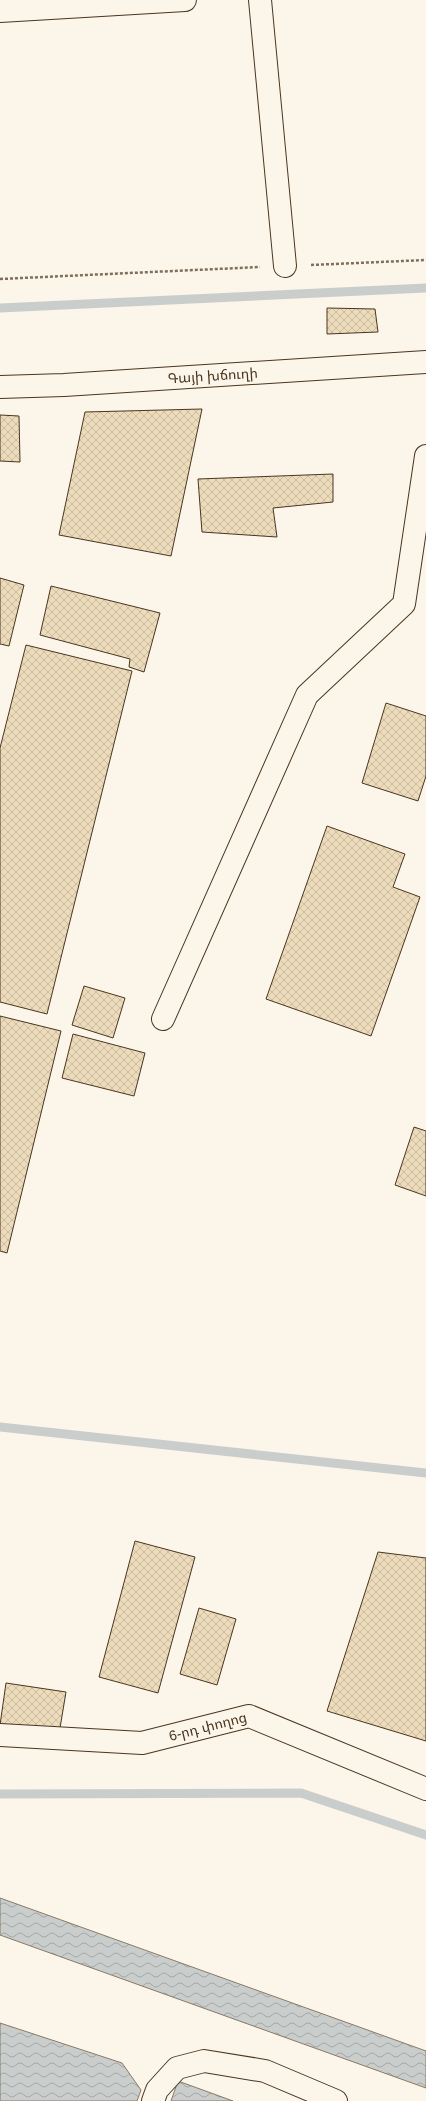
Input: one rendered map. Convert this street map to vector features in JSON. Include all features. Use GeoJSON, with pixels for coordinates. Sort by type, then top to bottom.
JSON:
{"type":"FeatureCollection","features":[{"type":"Feature","properties":{"kind":"street"},"geometry":{"type":"LineString","coordinates":[[0,11],[185,0]]}},
{"type":"Feature","properties":{"kind":"street"},"geometry":{"type":"LineString","coordinates":[[260,0],[285,266]]}},
{"type":"Feature","properties":{"kind":"street","name":"Գայի խճուղի"},"geometry":{"type":"LineString","coordinates":[[0,387],[64,385],[426,362]]}},
{"type":"Feature","properties":{"kind":"street"},"geometry":{"type":"LineString","coordinates":[[163,1019],[307,695],[404,604],[426,456]]}},
{"type":"Feature","properties":{"kind":"street","name":"6-րդ փողոց"},"geometry":{"type":"LineString","coordinates":[[0,1735],[142,1743],[249,1716],[426,1789]]}},
{"type":"Feature","properties":{"kind":"street"},"geometry":{"type":"LineString","coordinates":[[153,2101],[157,2090],[177,2068],[204,2061],[265,2071],[336,2101]]}},
{"type":"Feature","properties":{"kind":"path"},"geometry":{"type":"LineString","coordinates":[[0,279],[426,260]]}},
{"type":"Feature","properties":{"kind":"water"},"geometry":{"type":"Polygon","coordinates":[[[0,1898],[426,2051],[426,2088],[0,1935],[0,1898]]]}},
{"type":"Feature","properties":{"kind":"water"},"geometry":{"type":"Polygon","coordinates":[[[0,2023],[122,2063],[141,2090],[137,2101],[0,2101],[0,2023]]]}},
{"type":"Feature","properties":{"kind":"water"},"geometry":{"type":"Polygon","coordinates":[[[178,2081],[233,2101],[171,2101],[178,2081]]]}},
{"type":"Feature","properties":{"kind":"building"},"geometry":{"type":"Polygon","coordinates":[[[327,308],[375,309],[378,332],[327,334],[327,308]]]}},
{"type":"Feature","properties":{"kind":"building"},"geometry":{"type":"Polygon","coordinates":[[[202,409],[171,556],[59,535],[85,412],[202,409]]]}},
{"type":"Feature","properties":{"kind":"building"},"geometry":{"type":"Polygon","coordinates":[[[0,415],[19,416],[20,462],[0,461],[0,415]]]}},
{"type":"Feature","properties":{"kind":"building"},"geometry":{"type":"Polygon","coordinates":[[[333,474],[333,502],[273,508],[277,537],[202,532],[198,479],[333,474]]]}},
{"type":"Feature","properties":{"kind":"building"},"geometry":{"type":"Polygon","coordinates":[[[0,578],[24,585],[9,646],[0,644],[0,578]]]}},
{"type":"Feature","properties":{"kind":"building"},"geometry":{"type":"Polygon","coordinates":[[[51,586],[160,613],[144,672],[129,667],[130,659],[40,635],[51,586]]]}},
{"type":"Feature","properties":{"kind":"building"},"geometry":{"type":"Polygon","coordinates":[[[26,645],[132,671],[47,1014],[0,1002],[0,748],[26,645]]]}},
{"type":"Feature","properties":{"kind":"building"},"geometry":{"type":"Polygon","coordinates":[[[386,703],[426,716],[426,776],[418,801],[362,783],[386,703]]]}},
{"type":"Feature","properties":{"kind":"building"},"geometry":{"type":"Polygon","coordinates":[[[327,826],[405,854],[393,887],[420,897],[371,1036],[266,999],[327,826]]]}},
{"type":"Feature","properties":{"kind":"building"},"geometry":{"type":"Polygon","coordinates":[[[84,986],[125,998],[113,1038],[72,1025],[84,986]]]}},
{"type":"Feature","properties":{"kind":"building"},"geometry":{"type":"Polygon","coordinates":[[[0,1016],[61,1031],[7,1253],[0,1251],[0,1016]]]}},
{"type":"Feature","properties":{"kind":"building"},"geometry":{"type":"Polygon","coordinates":[[[73,1034],[145,1053],[134,1096],[62,1078],[73,1034]]]}},
{"type":"Feature","properties":{"kind":"building"},"geometry":{"type":"Polygon","coordinates":[[[414,1127],[426,1131],[426,1196],[395,1185],[414,1127]]]}},
{"type":"Feature","properties":{"kind":"building"},"geometry":{"type":"Polygon","coordinates":[[[135,1541],[195,1557],[158,1693],[99,1677],[135,1541]]]}},
{"type":"Feature","properties":{"kind":"building"},"geometry":{"type":"Polygon","coordinates":[[[378,1552],[426,1558],[426,1741],[327,1711],[378,1552]]]}},
{"type":"Feature","properties":{"kind":"building"},"geometry":{"type":"Polygon","coordinates":[[[199,1608],[236,1619],[217,1685],[180,1674],[199,1608]]]}},
{"type":"Feature","properties":{"kind":"building"},"geometry":{"type":"Polygon","coordinates":[[[6,1683],[66,1692],[59,1734],[0,1725],[6,1683]]]}},
{"type":"Feature","properties":{"kind":"waterway"},"geometry":{"type":"LineString","coordinates":[[0,308],[426,288]]}},
{"type":"Feature","properties":{"kind":"waterway"},"geometry":{"type":"LineString","coordinates":[[0,1427],[426,1473]]}},
{"type":"Feature","properties":{"kind":"waterway"},"geometry":{"type":"LineString","coordinates":[[0,1794],[301,1793],[426,1835]]}}]}
